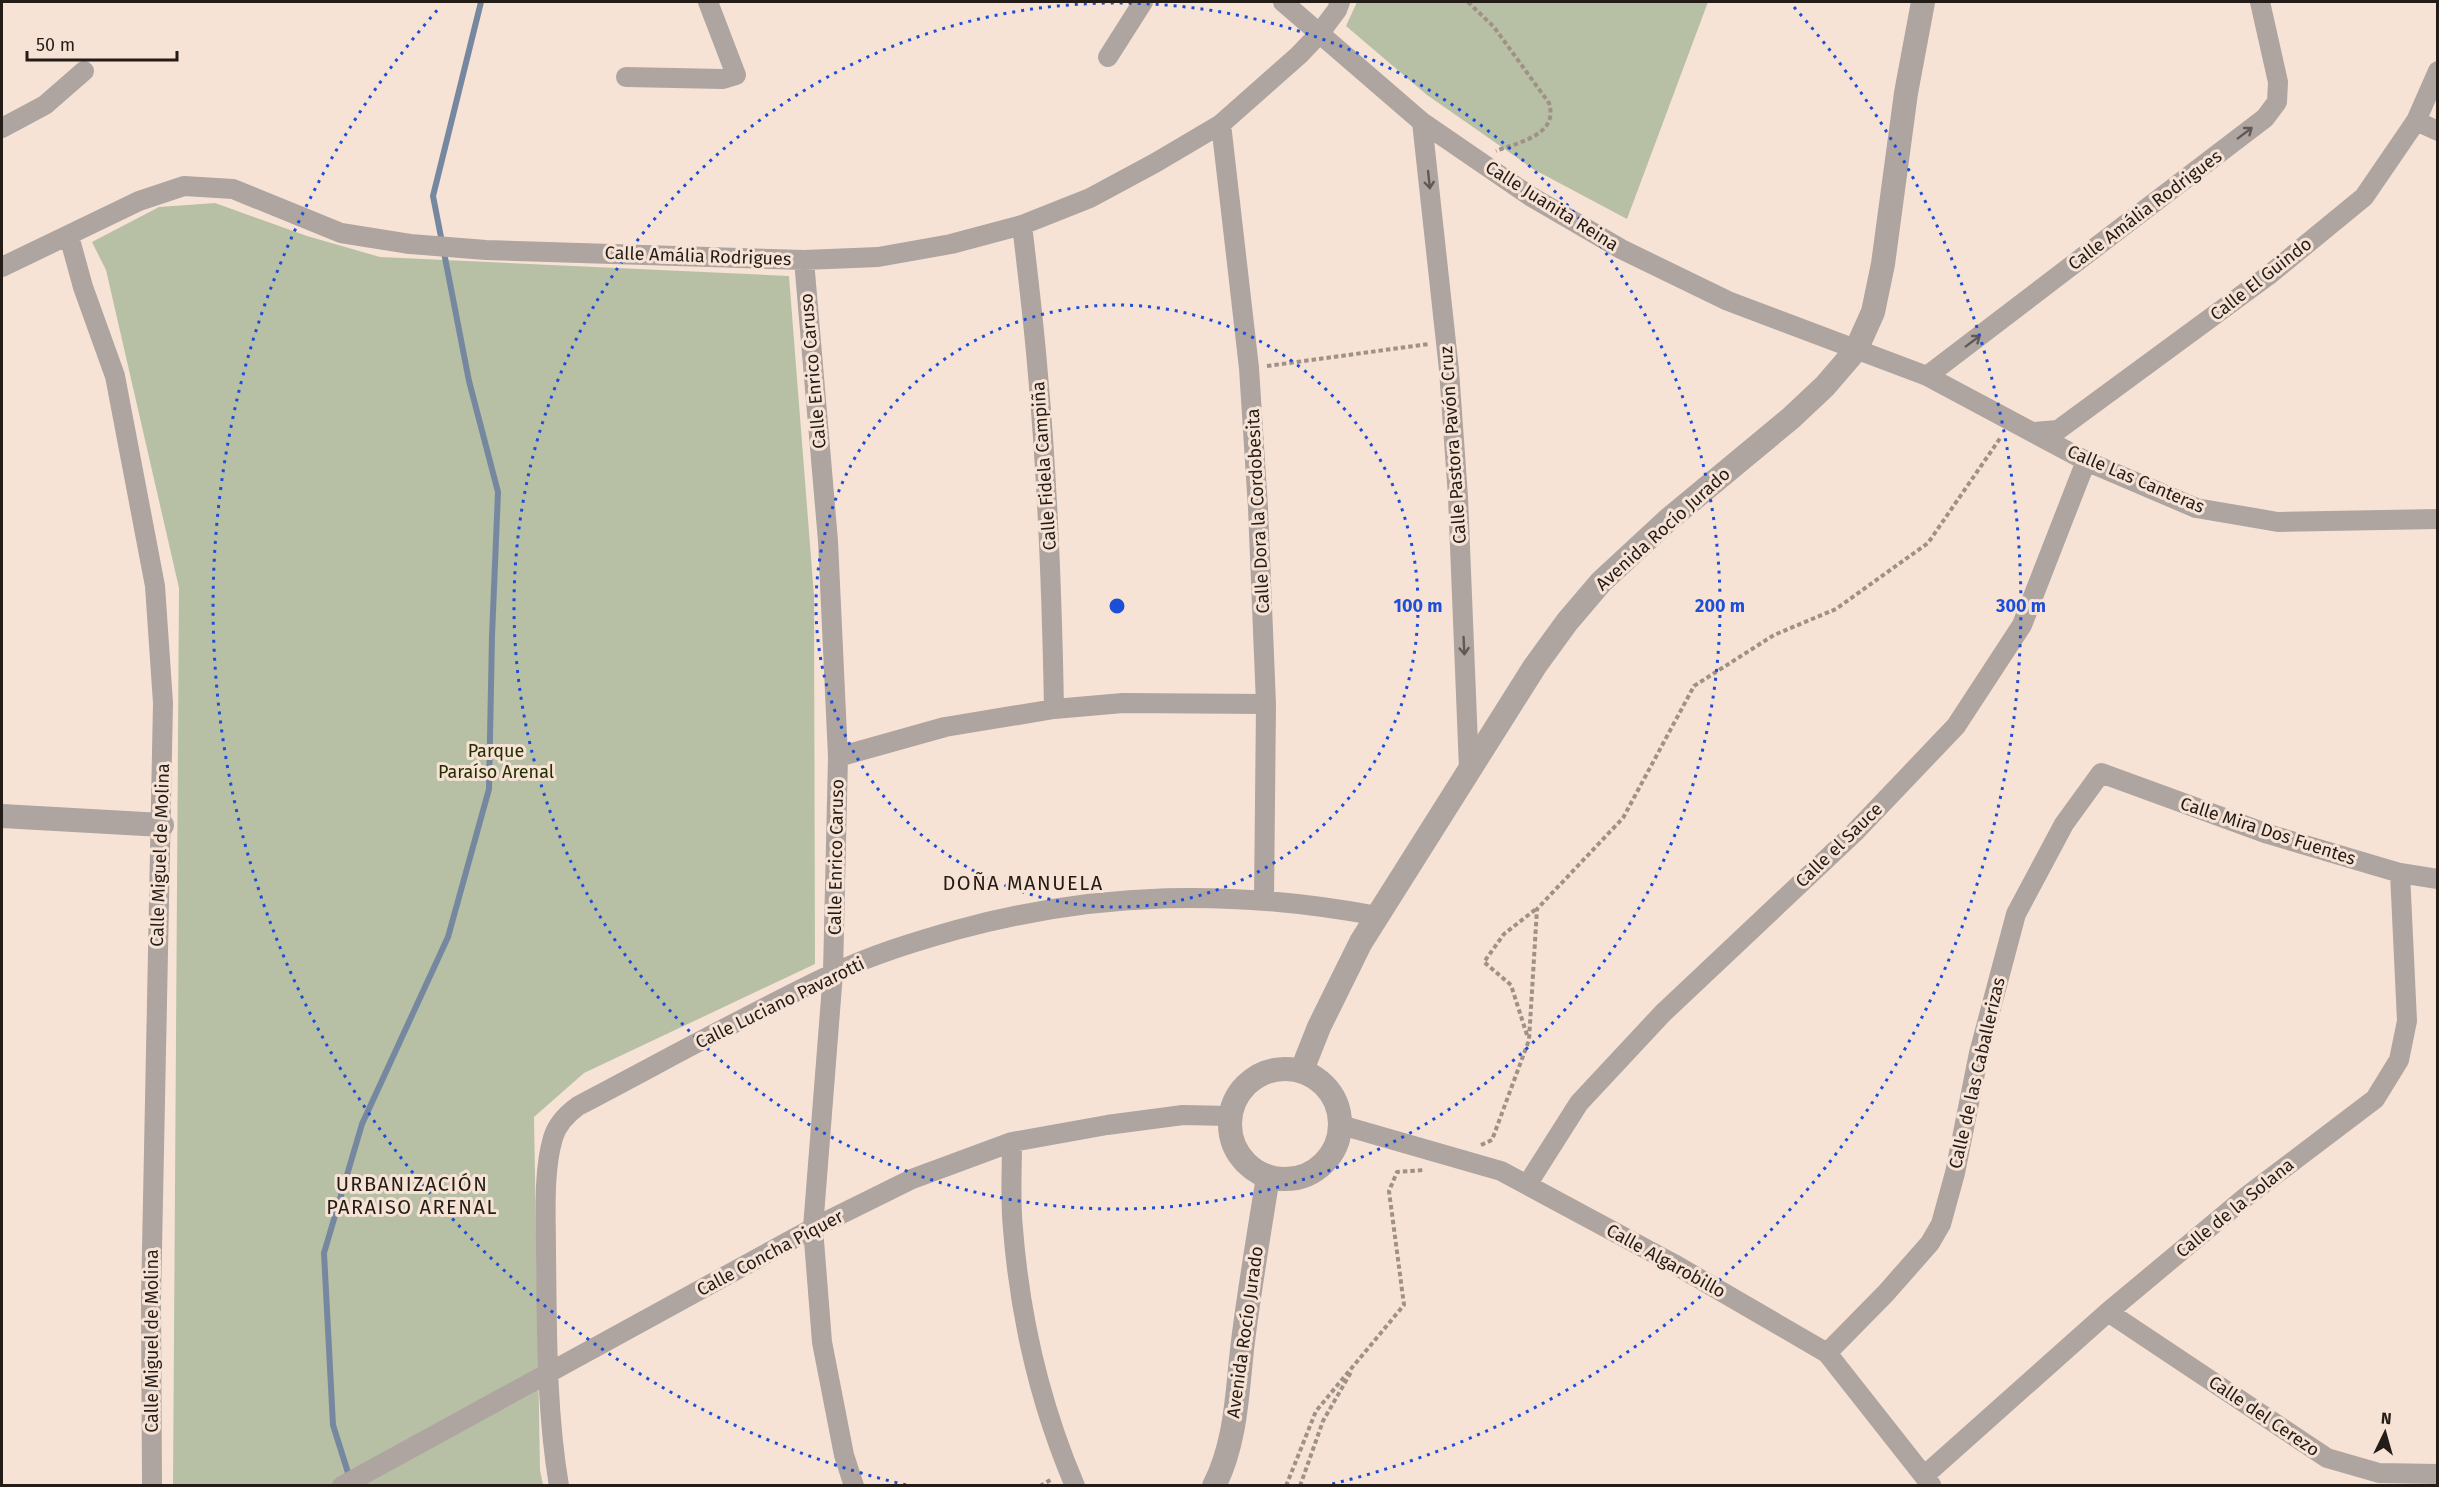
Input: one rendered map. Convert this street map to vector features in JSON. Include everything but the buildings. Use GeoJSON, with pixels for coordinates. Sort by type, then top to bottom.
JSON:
{"type":"FeatureCollection","features":[{"type":"Feature","properties":{"kind":"street"},"geometry":{"type":"LineString","coordinates":[[626,77],[723,79],[736,75],[708,2]]}},
{"type":"Feature","properties":{"kind":"street"},"geometry":{"type":"LineString","coordinates":[[1108,57],[1143,2]]}},
{"type":"Feature","properties":{"kind":"street","name":"Calle Juanita Reina"},"geometry":{"type":"LineString","coordinates":[[1283,2],[1422,122],[1530,196],[1621,249],[1728,301],[1856,350]]}},
{"type":"Feature","properties":{"kind":"street","name":"Calle Amália Rodrigues"},"geometry":{"type":"LineString","coordinates":[[2,267],[139,201],[183,186],[233,189],[341,233],[410,244],[486,250],[804,260],[888,255],[951,244],[1022,225],[1090,198],[1221,124],[1270,82],[1319,34],[1337,10],[1340,2]]}},
{"type":"Feature","properties":{"kind":"street","name":"Avenida Rocío Jurado"},"geometry":{"type":"LineString","coordinates":[[1302,1070],[1318,1027],[1361,942],[1535,666],[1601,582],[1668,520],[1791,418],[1825,386],[1856,350],[1874,312],[1883,264],[1906,93],[1923,2]]}},
{"type":"Feature","properties":{"kind":"street","name":"Calle Amália Rodrigues"},"geometry":{"type":"LineString","coordinates":[[1927,376],[2265,118],[2277,102],[2278,82],[2260,2]]}},
{"type":"Feature","properties":{"kind":"street"},"geometry":{"type":"LineString","coordinates":[[2,128],[45,105],[84,71]]}},
{"type":"Feature","properties":{"kind":"street","name":"Calle El Guindo"},"geometry":{"type":"LineString","coordinates":[[2034,432],[2058,430],[2287,261],[2364,197],[2416,121],[2438,71]]}},
{"type":"Feature","properties":{"kind":"street"},"geometry":{"type":"LineString","coordinates":[[2416,121],[2438,131]]}},
{"type":"Feature","properties":{"kind":"street","name":"Calle Pastora Pavón Cruz"},"geometry":{"type":"LineString","coordinates":[[1422,122],[1446,342],[1458,497],[1469,769]]}},
{"type":"Feature","properties":{"kind":"street","name":"Calle Dora la Cordobesita"},"geometry":{"type":"LineString","coordinates":[[1221,124],[1249,368],[1263,597],[1266,704],[1264,899]]}},
{"type":"Feature","properties":{"kind":"street","name":"Calle Fidela Campiña"},"geometry":{"type":"LineString","coordinates":[[1022,225],[1044,446],[1051,576],[1054,708]]}},
{"type":"Feature","properties":{"kind":"street","name":"Calle Miguel de Molina"},"geometry":{"type":"LineString","coordinates":[[69,236],[83,287],[115,376],[155,586],[163,703],[154,1121],[152,1485]]}},
{"type":"Feature","properties":{"kind":"street","name":"Calle Enrico Caruso"},"geometry":{"type":"LineString","coordinates":[[804,260],[828,541],[838,757],[833,973],[813,1228],[822,1342],[844,1455],[854,1485]]}},
{"type":"Feature","properties":{"kind":"street","name":"Calle Las Canteras"},"geometry":{"type":"LineString","coordinates":[[1856,350],[1927,376],[2086,461],[2196,508],[2278,522],[2438,519]]}},
{"type":"Feature","properties":{"kind":"street","name":"Calle el Sauce"},"geometry":{"type":"LineString","coordinates":[[1527,1185],[1579,1103],[1663,1013],[1854,833],[1956,726],[2022,625],[2086,461]]}},
{"type":"Feature","properties":{"kind":"street"},"geometry":{"type":"LineString","coordinates":[[838,757],[945,727],[1054,708],[1123,703],[1266,704]]}},
{"type":"Feature","properties":{"kind":"street","name":"Calle Mira Dos Fuentes"},"geometry":{"type":"LineString","coordinates":[[2101,773],[2268,834],[2400,873],[2438,879]]}},
{"type":"Feature","properties":{"kind":"street","name":"Calle de las Caballerizas"},"geometry":{"type":"LineString","coordinates":[[1827,1353],[1887,1293],[1930,1243],[1941,1224],[1955,1173],[1978,1053],[2016,914],[2064,824],[2101,773]]}},
{"type":"Feature","properties":{"kind":"street"},"geometry":{"type":"LineString","coordinates":[[2,816],[162,825]]}},
{"type":"Feature","properties":{"kind":"street","name":"Calle de la Solana"},"geometry":{"type":"LineString","coordinates":[[1928,1481],[2108,1312],[2247,1196],[2375,1099],[2399,1060],[2408,1021],[2400,873]]}},
{"type":"Feature","properties":{"kind":"street","name":"Calle Luciano Pavarotti"},"geometry":{"type":"LineString","coordinates":[[559,1485],[549,1374],[547,1192],[549,1156],[553,1137],[559,1125],[578,1106],[833,973],[915,941],[1000,918],[1088,903],[1176,897],[1264,899],[1378,916]]}},
{"type":"Feature","properties":{"kind":"street"},"geometry":{"type":"LineString","coordinates":[[1283,1068],[1302,1070],[1323,1082],[1336,1101],[1341,1125],[1337,1144],[1327,1161],[1311,1173],[1293,1178],[1268,1177],[1254,1169],[1240,1155],[1232,1136],[1230,1116],[1236,1098],[1248,1082],[1264,1072],[1283,1068]]}},
{"type":"Feature","properties":{"kind":"street","name":"Calle Concha Piquer"},"geometry":{"type":"LineString","coordinates":[[342,1485],[813,1228],[912,1179],[1012,1142],[1107,1125],[1183,1115],[1230,1116]]}},
{"type":"Feature","properties":{"kind":"street","name":"Calle Algarobillo"},"geometry":{"type":"LineString","coordinates":[[1341,1125],[1501,1171],[1674,1264],[1827,1353],[1928,1481]]}},
{"type":"Feature","properties":{"kind":"street"},"geometry":{"type":"LineString","coordinates":[[1012,1142],[1012,1227],[1023,1312],[1042,1395],[1075,1485]]}},
{"type":"Feature","properties":{"kind":"street","name":"Avenida Rocío Jurado"},"geometry":{"type":"LineString","coordinates":[[1214,1485],[1226,1456],[1235,1414],[1251,1282],[1268,1177]]}},
{"type":"Feature","properties":{"kind":"street","name":"Calle del Cerezo"},"geometry":{"type":"LineString","coordinates":[[2108,1312],[2327,1458],[2379,1473],[2438,1474]]}},
{"type":"Feature","properties":{"kind":"path"},"geometry":{"type":"LineString","coordinates":[[1468,2],[1494,27],[1549,103],[1552,111],[1551,123],[1543,130],[1476,159]]}},
{"type":"Feature","properties":{"kind":"path"},"geometry":{"type":"LineString","coordinates":[[1249,368],[1446,342]]}},
{"type":"Feature","properties":{"kind":"path"},"geometry":{"type":"LineString","coordinates":[[1529,1040],[1511,985],[1484,962],[1504,934],[1537,909],[1623,818],[1694,686],[1774,635],[1836,609],[1928,543],[2002,435],[2034,432]]}},
{"type":"Feature","properties":{"kind":"path"},"geometry":{"type":"LineString","coordinates":[[1286,1485],[1316,1411],[1404,1305],[1389,1191],[1397,1172],[1444,1168],[1455,1158],[1492,1140],[1529,1040],[1537,909]]}},
{"type":"Feature","properties":{"kind":"path"},"geometry":{"type":"LineString","coordinates":[[1300,1485],[1323,1421],[1358,1361]]}},
{"type":"Feature","properties":{"kind":"green space"},"geometry":{"type":"Polygon","coordinates":[[[1357,2],[1708,2],[1627,219],[1533,169],[1427,95],[1346,26],[1357,2]]]}},
{"type":"Feature","properties":{"kind":"green space","name":"Parque Paraíso Arenal"},"geometry":{"type":"Polygon","coordinates":[[[215,203],[307,236],[380,257],[789,276],[814,596],[815,964],[584,1073],[534,1117],[540,1470],[543,1485],[173,1485],[179,588],[106,270],[92,242],[159,207],[215,203]]]}},
{"type":"Feature","properties":{"kind":"waterway"},"geometry":{"type":"LineString","coordinates":[[350,1479],[333,1425],[324,1253],[362,1124],[448,937],[489,789],[498,492],[469,381],[433,196],[481,2]]}},
{"type":"Feature","properties":{"kind":"district","name":"DOÑA MANUELA"},"geometry":{"type":"Point","coordinates":[1023,883]}},
{"type":"Feature","properties":{"kind":"district","name":"URBANIZACIÓN PARAISO ARENAL"},"geometry":{"type":"Point","coordinates":[412,1196]}}]}
